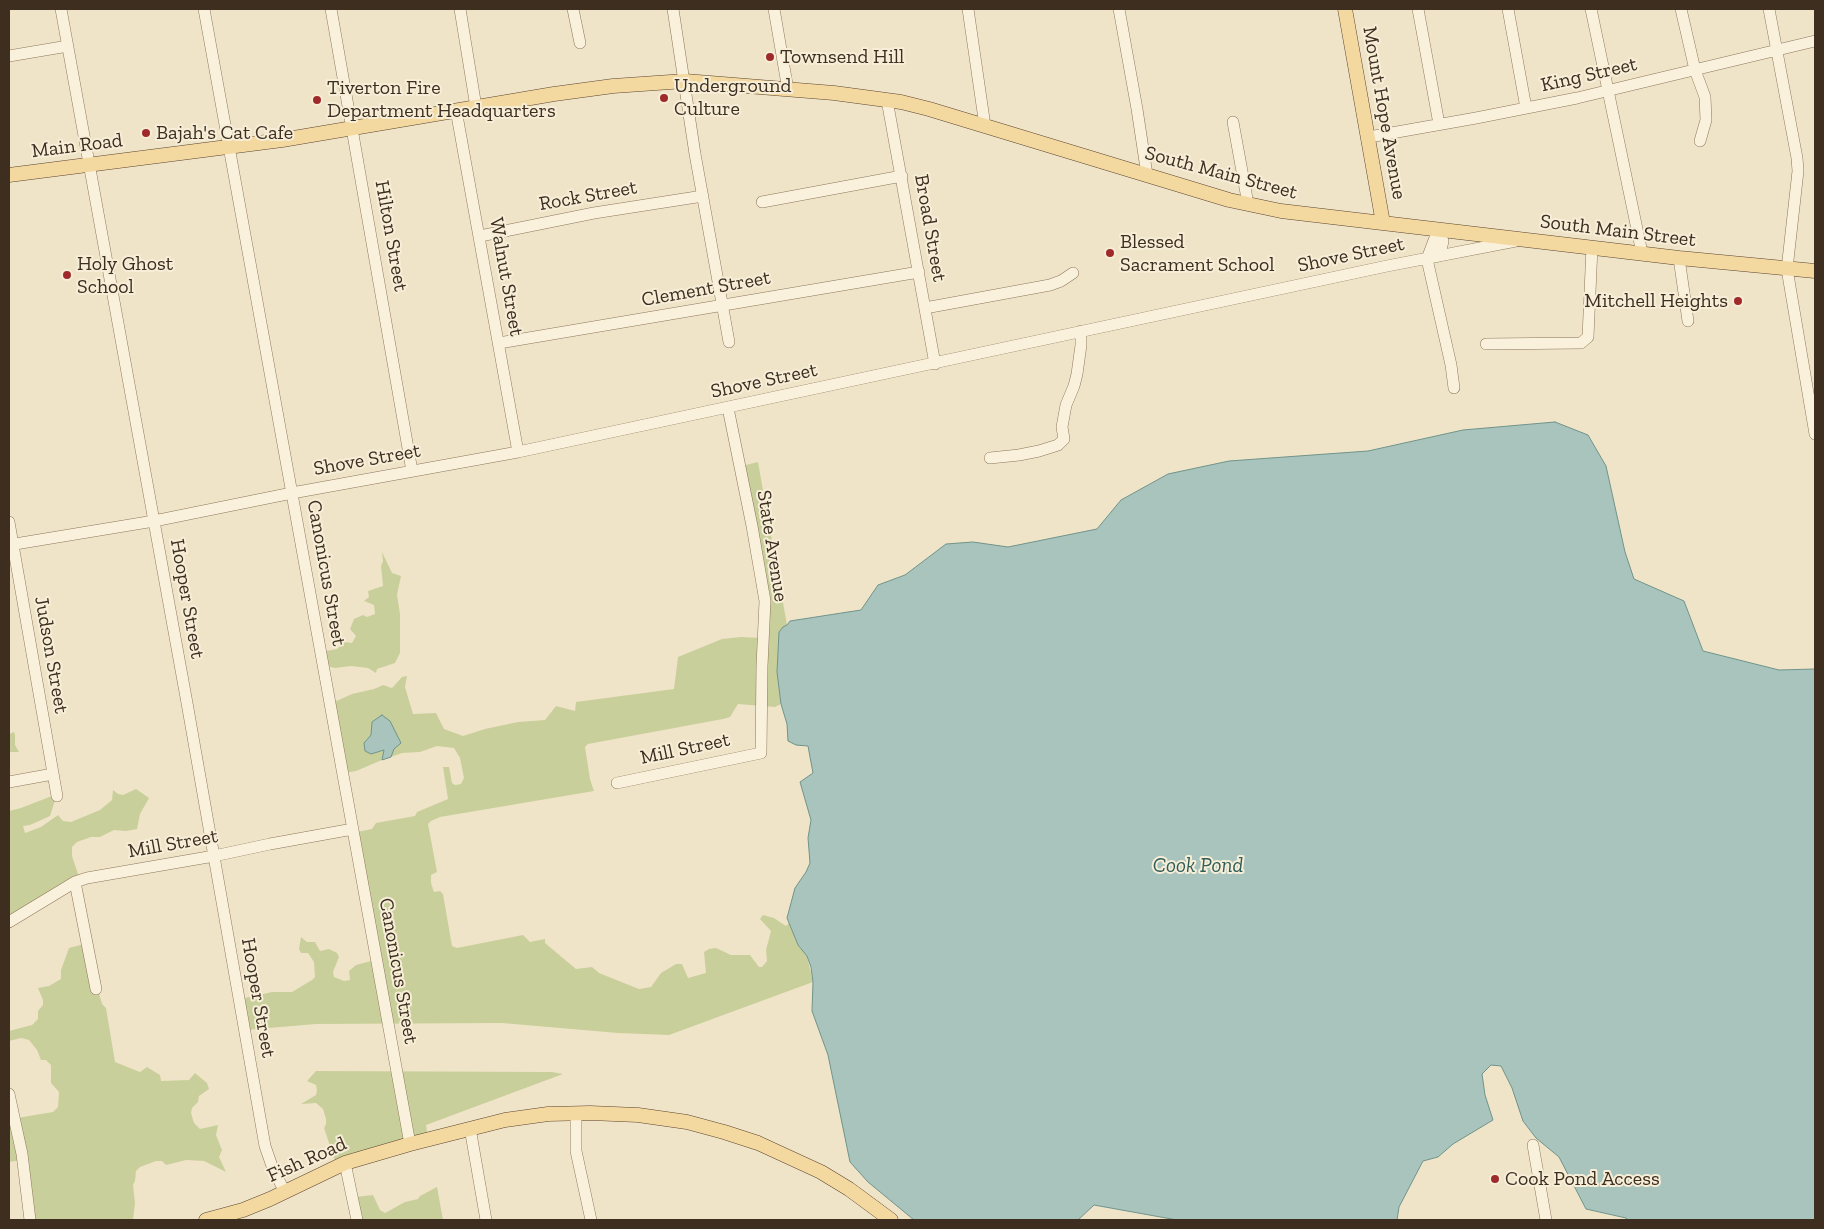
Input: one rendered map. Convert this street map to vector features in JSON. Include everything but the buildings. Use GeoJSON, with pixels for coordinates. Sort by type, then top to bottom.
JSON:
{"type":"FeatureCollection","features":[{"type":"Feature","properties":{"kind":"main road","name":"Mount Hope Avenue"},"geometry":{"type":"LineString","coordinates":[[1346,9],[1383,224]]}},
{"type":"Feature","properties":{"kind":"main road","name":"Main Road"},"geometry":{"type":"LineString","coordinates":[[9,176],[230,147],[613,86],[685,81]]}},
{"type":"Feature","properties":{"kind":"main road","name":"South Main Street"},"geometry":{"type":"LineString","coordinates":[[685,81],[841,94],[915,105],[1248,204],[1296,213],[1642,254],[1815,271]]}},
{"type":"Feature","properties":{"kind":"main road","name":"Fish Road"},"geometry":{"type":"LineString","coordinates":[[206,1220],[243,1210],[345,1163],[410,1144],[526,1116],[607,1112],[696,1124],[742,1137],[821,1172],[891,1220]]}},
{"type":"Feature","properties":{"kind":"street","name":"Hooper Street"},"geometry":{"type":"LineString","coordinates":[[60,9],[154,521],[264,1146],[285,1192]]}},
{"type":"Feature","properties":{"kind":"street","name":"Canonicus Street"},"geometry":{"type":"LineString","coordinates":[[204,9],[410,1144]]}},
{"type":"Feature","properties":{"kind":"street","name":"Hilton Street"},"geometry":{"type":"LineString","coordinates":[[331,9],[412,471]]}},
{"type":"Feature","properties":{"kind":"street"},"geometry":{"type":"LineString","coordinates":[[460,9],[476,107]]}},
{"type":"Feature","properties":{"kind":"street"},"geometry":{"type":"LineString","coordinates":[[573,9],[580,43]]}},
{"type":"Feature","properties":{"kind":"street"},"geometry":{"type":"LineString","coordinates":[[672,9],[702,196],[729,342]]}},
{"type":"Feature","properties":{"kind":"street"},"geometry":{"type":"LineString","coordinates":[[774,9],[788,90]]}},
{"type":"Feature","properties":{"kind":"street"},"geometry":{"type":"LineString","coordinates":[[968,9],[984,126]]}},
{"type":"Feature","properties":{"kind":"street"},"geometry":{"type":"LineString","coordinates":[[1119,9],[1147,175]]}},
{"type":"Feature","properties":{"kind":"street"},"geometry":{"type":"LineString","coordinates":[[1418,9],[1439,124]]}},
{"type":"Feature","properties":{"kind":"street"},"geometry":{"type":"LineString","coordinates":[[1508,9],[1526,108]]}},
{"type":"Feature","properties":{"kind":"street"},"geometry":{"type":"LineString","coordinates":[[1591,9],[1642,254]]}},
{"type":"Feature","properties":{"kind":"street"},"geometry":{"type":"LineString","coordinates":[[1681,9],[1696,70],[1705,97],[1706,120],[1700,141]]}},
{"type":"Feature","properties":{"kind":"street"},"geometry":{"type":"LineString","coordinates":[[1769,9],[1797,164],[1787,269],[1815,434]]}},
{"type":"Feature","properties":{"kind":"street","name":"King Street"},"geometry":{"type":"LineString","coordinates":[[1369,137],[1526,108],[1815,41]]}},
{"type":"Feature","properties":{"kind":"street"},"geometry":{"type":"LineString","coordinates":[[9,56],[68,46]]}},
{"type":"Feature","properties":{"kind":"street","name":"Broad Street"},"geometry":{"type":"LineString","coordinates":[[887,100],[935,364]]}},
{"type":"Feature","properties":{"kind":"street","name":"Walnut Street"},"geometry":{"type":"LineString","coordinates":[[456,110],[518,452]]}},
{"type":"Feature","properties":{"kind":"street"},"geometry":{"type":"LineString","coordinates":[[1233,122],[1248,204]]}},
{"type":"Feature","properties":{"kind":"street"},"geometry":{"type":"LineString","coordinates":[[762,202],[902,176]]}},
{"type":"Feature","properties":{"kind":"street","name":"Rock Street"},"geometry":{"type":"LineString","coordinates":[[480,236],[594,213],[702,196]]}},
{"type":"Feature","properties":{"kind":"street"},"geometry":{"type":"LineString","coordinates":[[1438,230],[1432,258],[1454,388]]}},
{"type":"Feature","properties":{"kind":"street","name":"Shove Street"},"geometry":{"type":"LineString","coordinates":[[11,545],[154,521],[292,493],[518,452],[1524,240]]}},
{"type":"Feature","properties":{"kind":"street"},"geometry":{"type":"LineString","coordinates":[[1486,344],[1580,343],[1588,337],[1592,247]]}},
{"type":"Feature","properties":{"kind":"street"},"geometry":{"type":"LineString","coordinates":[[1679,258],[1688,322]]}},
{"type":"Feature","properties":{"kind":"street","name":"Clement Street"},"geometry":{"type":"LineString","coordinates":[[499,343],[919,272]]}},
{"type":"Feature","properties":{"kind":"street"},"geometry":{"type":"LineString","coordinates":[[925,308],[1050,285],[1061,281],[1073,273]]}},
{"type":"Feature","properties":{"kind":"street"},"geometry":{"type":"LineString","coordinates":[[990,458],[1039,451],[1058,445],[1064,439],[1062,427],[1066,405],[1077,374],[1081,332]]}},
{"type":"Feature","properties":{"kind":"street","name":"State Avenue"},"geometry":{"type":"LineString","coordinates":[[728,408],[765,601],[761,752]]}},
{"type":"Feature","properties":{"kind":"street","name":"Judson Street"},"geometry":{"type":"LineString","coordinates":[[9,522],[11,545],[57,796]]}},
{"type":"Feature","properties":{"kind":"street","name":"Mill Street"},"geometry":{"type":"LineString","coordinates":[[617,783],[761,752]]}},
{"type":"Feature","properties":{"kind":"street"},"geometry":{"type":"LineString","coordinates":[[9,782],[53,774]]}},
{"type":"Feature","properties":{"kind":"street","name":"Mill Street"},"geometry":{"type":"LineString","coordinates":[[9,922],[75,882],[102,874],[214,856],[353,829]]}},
{"type":"Feature","properties":{"kind":"street"},"geometry":{"type":"LineString","coordinates":[[75,882],[96,989]]}},
{"type":"Feature","properties":{"kind":"street"},"geometry":{"type":"LineString","coordinates":[[9,1094],[22,1154],[30,1220]]}},
{"type":"Feature","properties":{"kind":"street"},"geometry":{"type":"LineString","coordinates":[[576,1113],[576,1151],[591,1220]]}},
{"type":"Feature","properties":{"kind":"street"},"geometry":{"type":"LineString","coordinates":[[470,1128],[486,1220]]}},
{"type":"Feature","properties":{"kind":"street"},"geometry":{"type":"LineString","coordinates":[[1533,1145],[1546,1220]]}},
{"type":"Feature","properties":{"kind":"street"},"geometry":{"type":"LineString","coordinates":[[345,1163],[357,1220]]}},
{"type":"Feature","properties":{"kind":"green space"},"geometry":{"type":"Polygon","coordinates":[[[758,462],[787,625],[779,632],[777,672],[781,704],[775,707],[738,704],[730,717],[723,719],[588,744],[585,747],[590,779],[594,791],[440,817],[431,821],[428,824],[437,872],[431,875],[431,883],[434,892],[440,891],[443,894],[452,946],[457,948],[523,935],[530,942],[545,939],[545,943],[576,969],[592,967],[599,973],[639,989],[651,987],[661,973],[676,964],[682,964],[688,978],[706,973],[704,952],[709,949],[716,948],[731,955],[750,955],[759,967],[762,967],[767,961],[766,950],[771,931],[760,919],[763,915],[774,918],[786,926],[789,923],[798,945],[807,956],[813,982],[669,1035],[618,1033],[502,1023],[316,1024],[245,1030],[240,999],[272,992],[292,992],[315,977],[314,962],[308,953],[301,953],[299,949],[301,937],[307,942],[315,942],[320,951],[329,949],[337,953],[339,957],[333,972],[334,977],[344,981],[350,980],[349,971],[356,965],[375,960],[357,832],[372,829],[376,823],[415,816],[417,812],[448,799],[443,767],[449,767],[452,783],[455,785],[461,784],[464,778],[460,758],[454,748],[437,746],[420,752],[402,753],[391,757],[394,749],[372,722],[371,735],[364,743],[365,751],[371,754],[384,750],[382,760],[356,771],[343,773],[330,704],[352,694],[383,685],[392,688],[402,677],[407,676],[405,687],[413,714],[436,713],[444,729],[463,736],[518,722],[545,720],[556,706],[575,711],[576,702],[674,689],[678,657],[722,639],[764,637],[742,466],[758,462]]]}},
{"type":"Feature","properties":{"kind":"green space"},"geometry":{"type":"Polygon","coordinates":[[[382,552],[392,573],[401,576],[397,595],[400,614],[400,653],[395,663],[377,669],[376,673],[368,668],[351,666],[335,668],[322,665],[321,652],[337,649],[344,642],[352,643],[356,636],[350,629],[354,619],[363,615],[367,617],[375,614],[374,605],[364,601],[369,597],[368,591],[383,586],[382,552]]]}},
{"type":"Feature","properties":{"kind":"green space"},"geometry":{"type":"Polygon","coordinates":[[[14,732],[15,745],[19,752],[9,752],[9,734],[14,732]]]}},
{"type":"Feature","properties":{"kind":"green space"},"geometry":{"type":"Polygon","coordinates":[[[136,789],[149,798],[140,814],[137,829],[126,831],[114,830],[100,837],[91,837],[77,842],[72,847],[72,856],[80,880],[9,923],[9,811],[57,794],[50,816],[23,826],[25,833],[41,827],[58,815],[63,821],[71,822],[100,810],[112,800],[113,790],[123,795],[136,789]]]}},
{"type":"Feature","properties":{"kind":"green space"},"geometry":{"type":"Polygon","coordinates":[[[88,943],[98,990],[102,1004],[106,1008],[115,1062],[140,1072],[147,1067],[160,1075],[161,1081],[189,1080],[195,1073],[207,1083],[209,1089],[199,1096],[198,1102],[192,1108],[191,1113],[194,1123],[200,1129],[218,1125],[216,1135],[222,1150],[219,1157],[226,1172],[204,1161],[186,1160],[166,1165],[162,1161],[156,1161],[140,1167],[136,1171],[133,1185],[135,1203],[133,1220],[30,1220],[23,1160],[9,1162],[9,1084],[17,1118],[53,1112],[58,1107],[59,1092],[51,1083],[51,1065],[46,1060],[41,1060],[37,1050],[29,1040],[21,1038],[9,1041],[9,1031],[32,1025],[38,1019],[38,1011],[43,1005],[43,1000],[38,988],[49,986],[61,979],[61,970],[69,948],[88,943]]]}},
{"type":"Feature","properties":{"kind":"green space"},"geometry":{"type":"Polygon","coordinates":[[[316,1071],[552,1072],[563,1074],[426,1125],[428,1138],[337,1167],[324,1128],[326,1119],[323,1109],[316,1103],[301,1104],[316,1095],[316,1085],[307,1081],[316,1071]]]}},
{"type":"Feature","properties":{"kind":"green space"},"geometry":{"type":"Polygon","coordinates":[[[437,1187],[443,1220],[355,1220],[355,1197],[373,1195],[380,1210],[385,1213],[405,1202],[418,1199],[437,1187]]]}},
{"type":"Feature","properties":{"kind":"water","name":"Cook Pond"},"geometry":{"type":"Polygon","coordinates":[[[1555,422],[1588,435],[1606,466],[1625,552],[1634,579],[1684,601],[1703,651],[1779,670],[1815,669],[1815,1220],[1628,1220],[1586,1209],[1559,1157],[1536,1138],[1523,1121],[1512,1088],[1501,1066],[1491,1065],[1482,1074],[1485,1095],[1493,1120],[1453,1144],[1438,1157],[1423,1161],[1399,1207],[1397,1220],[1177,1220],[1094,1205],[1078,1220],[914,1220],[868,1182],[850,1162],[828,1055],[812,1011],[813,982],[811,967],[807,956],[798,945],[787,918],[795,888],[810,863],[808,838],[811,820],[800,782],[813,773],[808,746],[796,745],[788,741],[787,724],[781,704],[777,672],[779,632],[783,627],[790,621],[861,610],[878,585],[905,575],[946,544],[973,542],[1008,547],[1097,529],[1121,500],[1168,474],[1229,461],[1368,451],[1463,430],[1555,422]]]}},
{"type":"Feature","properties":{"kind":"water"},"geometry":{"type":"Polygon","coordinates":[[[382,715],[390,721],[401,743],[394,749],[391,757],[382,760],[384,750],[371,754],[365,751],[364,743],[371,735],[372,722],[382,715]]]}},
{"type":"Feature","properties":{"kind":"place","name":"Townsend Hill"},"geometry":{"type":"Point","coordinates":[770,57]}},
{"type":"Feature","properties":{"kind":"place","name":"Underground Culture"},"geometry":{"type":"Point","coordinates":[664,98]}},
{"type":"Feature","properties":{"kind":"place","name":"Tiverton Fire Department Headquarters"},"geometry":{"type":"Point","coordinates":[317,100]}},
{"type":"Feature","properties":{"kind":"place","name":"Bajah's Cat Cafe"},"geometry":{"type":"Point","coordinates":[146,133]}},
{"type":"Feature","properties":{"kind":"place","name":"Blessed Sacrament School"},"geometry":{"type":"Point","coordinates":[1110,253]}},
{"type":"Feature","properties":{"kind":"place","name":"Holy Ghost School"},"geometry":{"type":"Point","coordinates":[67,275]}},
{"type":"Feature","properties":{"kind":"place","name":"Mitchell Heights"},"geometry":{"type":"Point","coordinates":[1738,301]}},
{"type":"Feature","properties":{"kind":"place","name":"Cook Pond Access"},"geometry":{"type":"Point","coordinates":[1495,1179]}}]}
